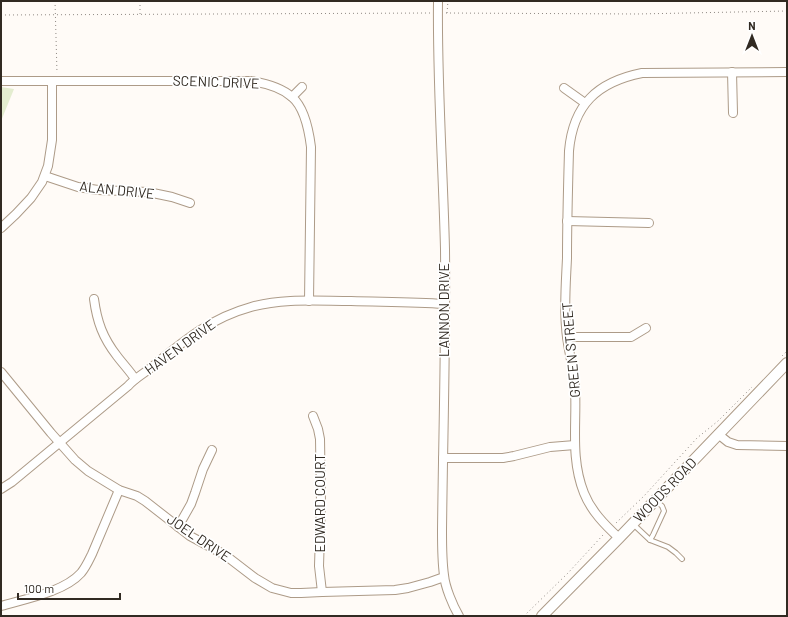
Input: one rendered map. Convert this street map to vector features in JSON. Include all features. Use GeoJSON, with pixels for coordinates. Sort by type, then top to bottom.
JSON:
{"type":"FeatureCollection","features":[{"type":"Feature","properties":{"kind":"street","name":"LANNON DRIVE"},"geometry":{"type":"LineString","coordinates":[[438,1],[444,220],[442,531],[444,577],[453,606],[459,616]]}},
{"type":"Feature","properties":{"kind":"street"},"geometry":{"type":"LineString","coordinates":[[732,72],[733,113]]}},
{"type":"Feature","properties":{"kind":"street"},"geometry":{"type":"LineString","coordinates":[[564,88],[585,103],[607,85],[617,80],[642,73],[787,72]]}},
{"type":"Feature","properties":{"kind":"street","name":"SCENIC DRIVE"},"geometry":{"type":"LineString","coordinates":[[1,81],[251,81],[268,84],[292,97],[302,110],[310,138],[309,301]]}},
{"type":"Feature","properties":{"kind":"street"},"geometry":{"type":"LineString","coordinates":[[1,228],[31,198],[45,176],[52,140],[55,81]]}},
{"type":"Feature","properties":{"kind":"street"},"geometry":{"type":"LineString","coordinates":[[292,97],[302,87]]}},
{"type":"Feature","properties":{"kind":"street","name":"GREEN STREET"},"geometry":{"type":"LineString","coordinates":[[585,103],[572,128],[569,151],[566,292],[567,337],[575,388],[575,444],[577,470],[584,493],[596,513],[604,524],[619,538]]}},
{"type":"Feature","properties":{"kind":"street","name":"ALAN DRIVE"},"geometry":{"type":"LineString","coordinates":[[45,176],[78,187],[98,190],[148,192],[172,197],[190,204]]}},
{"type":"Feature","properties":{"kind":"street"},"geometry":{"type":"LineString","coordinates":[[568,221],[649,223]]}},
{"type":"Feature","properties":{"kind":"street"},"geometry":{"type":"LineString","coordinates":[[94,299],[96,316],[103,334],[112,350],[135,379]]}},
{"type":"Feature","properties":{"kind":"street","name":"HAVEN DRIVE"},"geometry":{"type":"LineString","coordinates":[[1,489],[12,482],[60,443],[135,379],[194,334],[229,314],[252,306],[283,302],[309,301],[444,304]]}},
{"type":"Feature","properties":{"kind":"street"},"geometry":{"type":"LineString","coordinates":[[567,337],[631,337],[646,328]]}},
{"type":"Feature","properties":{"kind":"street","name":"WOODS ROAD"},"geometry":{"type":"LineString","coordinates":[[542,616],[656,500],[718,434],[784,360]]}},
{"type":"Feature","properties":{"kind":"street","name":"JOEL DRIVE"},"geometry":{"type":"LineString","coordinates":[[1,372],[60,443],[75,460],[88,471],[120,490],[146,501],[190,536],[225,555],[255,578],[272,588],[291,593],[395,590],[408,588],[444,577]]}},
{"type":"Feature","properties":{"kind":"street","name":"EDWARD COURT"},"geometry":{"type":"LineString","coordinates":[[313,416],[320,439],[320,566],[322,592]]}},
{"type":"Feature","properties":{"kind":"street"},"geometry":{"type":"LineString","coordinates":[[718,434],[728,442],[736,445],[787,446]]}},
{"type":"Feature","properties":{"kind":"street"},"geometry":{"type":"LineString","coordinates":[[443,458],[503,458],[550,447],[575,444]]}},
{"type":"Feature","properties":{"kind":"street"},"geometry":{"type":"LineString","coordinates":[[178,527],[196,493],[203,469],[212,450]]}},
{"type":"Feature","properties":{"kind":"street"},"geometry":{"type":"LineString","coordinates":[[1,606],[57,588],[72,580],[80,573],[92,554],[120,490]]}},
{"type":"Feature","properties":{"kind":"lane"},"geometry":{"type":"LineString","coordinates":[[650,540],[664,511],[662,506],[656,500]]}},
{"type":"Feature","properties":{"kind":"lane"},"geometry":{"type":"LineString","coordinates":[[632,524],[650,540],[668,547],[682,559]]}},
{"type":"Feature","properties":{"kind":"path"},"geometry":{"type":"LineString","coordinates":[[54,1],[55,81]]}},
{"type":"Feature","properties":{"kind":"path"},"geometry":{"type":"LineString","coordinates":[[140,1],[140,14]]}},
{"type":"Feature","properties":{"kind":"path"},"geometry":{"type":"LineString","coordinates":[[447,13],[448,1]]}},
{"type":"Feature","properties":{"kind":"path"},"geometry":{"type":"LineString","coordinates":[[441,13],[637,14],[787,11]]}},
{"type":"Feature","properties":{"kind":"path"},"geometry":{"type":"LineString","coordinates":[[1,15],[434,13]]}},
{"type":"Feature","properties":{"kind":"path"},"geometry":{"type":"LineString","coordinates":[[784,360],[787,350]]}},
{"type":"Feature","properties":{"kind":"path"},"geometry":{"type":"LineString","coordinates":[[613,525],[644,496],[697,438],[718,421],[752,386]]}},
{"type":"Feature","properties":{"kind":"path"},"geometry":{"type":"LineString","coordinates":[[524,616],[568,573],[607,531]]}},
{"type":"Feature","properties":{"kind":"green space"},"geometry":{"type":"Polygon","coordinates":[[[1,87],[14,89],[1,121],[1,87]]]}}]}
